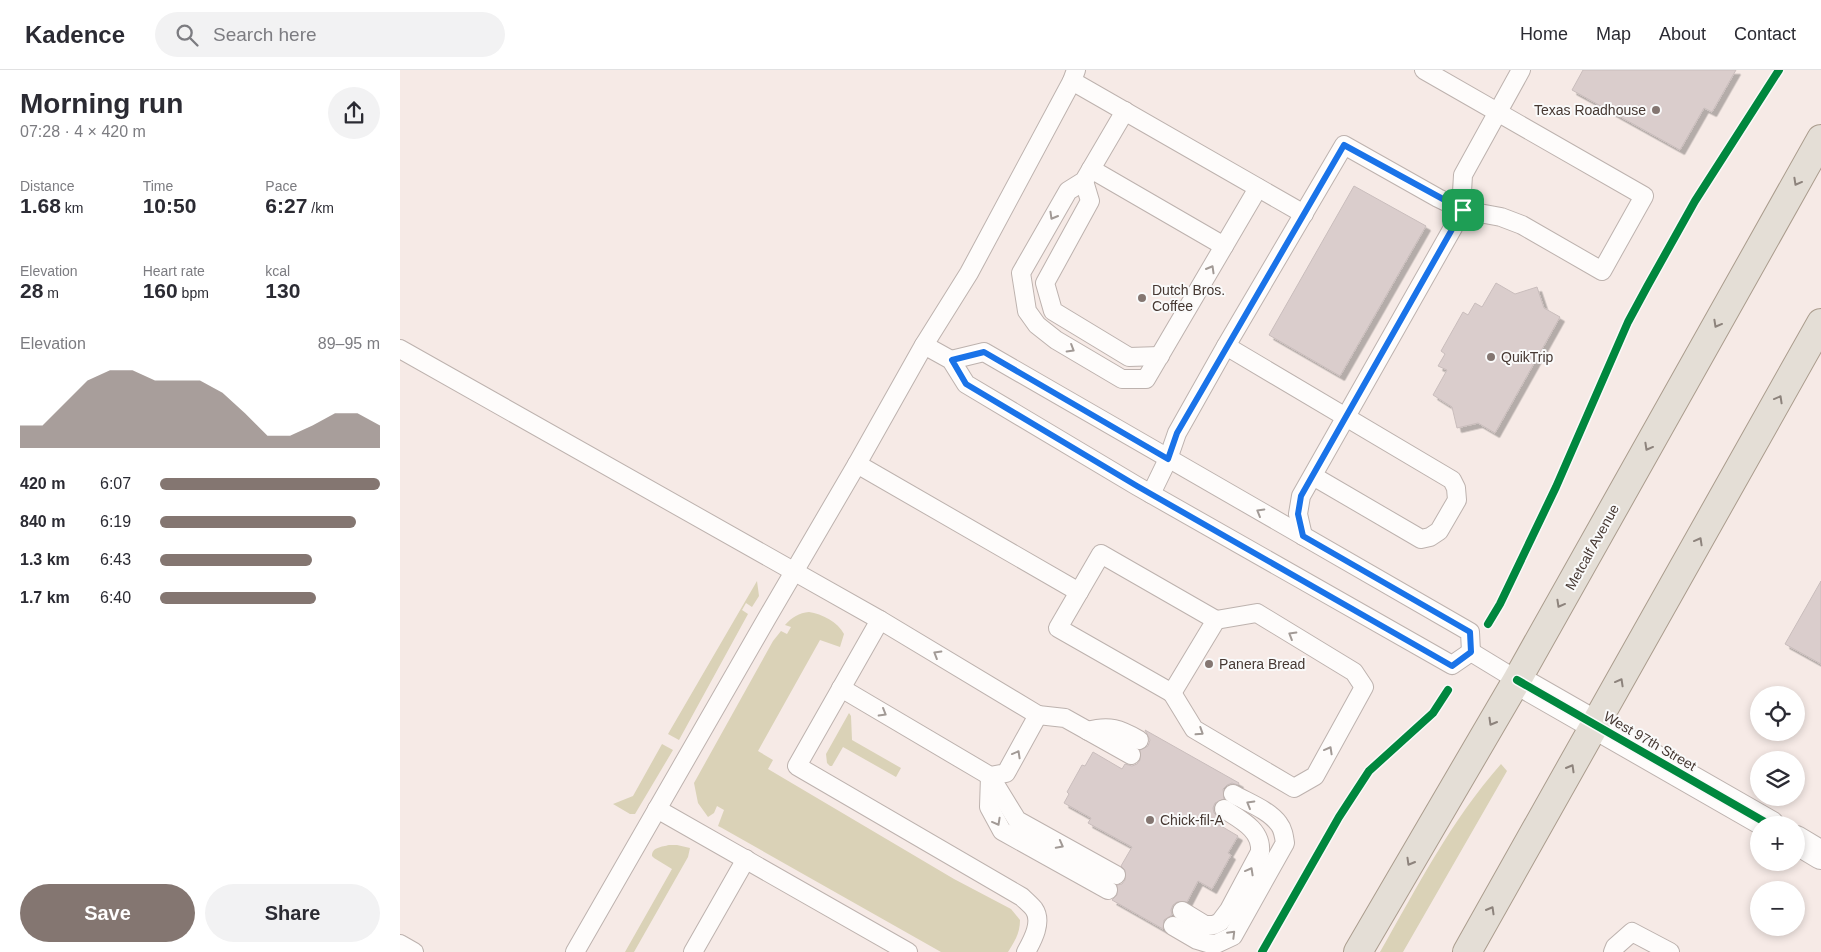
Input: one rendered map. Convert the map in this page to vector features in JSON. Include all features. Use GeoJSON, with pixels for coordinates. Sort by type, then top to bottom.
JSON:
{"type":"FeatureCollection","features":[{"type":"Feature","properties":{"kind":"main road","name":"Metcalf Avenue"},"geometry":{"type":"LineString","coordinates":[[1358,952],[1517,680],[1821,139]]}},
{"type":"Feature","properties":{"kind":"main road"},"geometry":{"type":"LineString","coordinates":[[1467,952],[1821,323]]}},
{"type":"Feature","properties":{"kind":"street","name":"West 97th Street"},"geometry":{"type":"LineString","coordinates":[[1517,680],[1754,816]]}},
{"type":"Feature","properties":{"kind":"street"},"geometry":{"type":"LineString","coordinates":[[1805,845],[1821,855]]}},
{"type":"Feature","properties":{"kind":"lane"},"geometry":{"type":"LineString","coordinates":[[1151,494],[1168,459],[1177,433],[1344,145],[1463,210],[1500,217],[1522,224],[1602,272],[1644,196],[1424,70]]}},
{"type":"Feature","properties":{"kind":"lane"},"geometry":{"type":"LineString","coordinates":[[1303,536],[1298,514],[1301,496],[1463,210],[1463,175],[1521,70]]}},
{"type":"Feature","properties":{"kind":"lane"},"geometry":{"type":"LineString","coordinates":[[575,952],[924,345],[969,273],[1074,75],[1125,111],[1304,214]]}},
{"type":"Feature","properties":{"kind":"lane"},"geometry":{"type":"LineString","coordinates":[[1125,111],[1088,175],[1068,190],[1021,272],[1027,311],[1037,325],[1056,340],[1122,379],[1146,379],[1258,188]]}},
{"type":"Feature","properties":{"kind":"lane"},"geometry":{"type":"LineString","coordinates":[[1088,175],[1224,246]]}},
{"type":"Feature","properties":{"kind":"lane"},"geometry":{"type":"LineString","coordinates":[[1088,175],[1090,201],[1045,283],[1052,311],[1129,357],[1160,356]]}},
{"type":"Feature","properties":{"kind":"lane"},"geometry":{"type":"LineString","coordinates":[[924,345],[952,360],[966,384],[1151,494],[1452,666],[1471,652]]}},
{"type":"Feature","properties":{"kind":"lane"},"geometry":{"type":"LineString","coordinates":[[1226,346],[1452,480],[1456,488],[1457,500],[1439,531],[1430,537],[1421,539],[1313,476]]}},
{"type":"Feature","properties":{"kind":"lane"},"geometry":{"type":"LineString","coordinates":[[400,349],[880,620],[1038,715],[1065,718],[1088,731],[1135,748]]}},
{"type":"Feature","properties":{"kind":"lane"},"geometry":{"type":"LineString","coordinates":[[952,360],[984,352],[1470,632],[1471,652]]}},
{"type":"Feature","properties":{"kind":"lane"},"geometry":{"type":"LineString","coordinates":[[857,464],[1079,592]]}},
{"type":"Feature","properties":{"kind":"lane"},"geometry":{"type":"LineString","coordinates":[[1101,554],[1216,620],[1257,613],[1354,672],[1364,687],[1315,776],[1294,788],[1194,730],[1172,694],[1058,628],[1101,554]]}},
{"type":"Feature","properties":{"kind":"lane"},"geometry":{"type":"LineString","coordinates":[[880,620],[796,766],[1022,897],[1035,910],[1038,923],[1032,942],[1026,952]]}},
{"type":"Feature","properties":{"kind":"lane"},"geometry":{"type":"LineString","coordinates":[[1172,694],[1216,620]]}},
{"type":"Feature","properties":{"kind":"lane"},"geometry":{"type":"LineString","coordinates":[[1471,652],[1517,680]]}},
{"type":"Feature","properties":{"kind":"lane"},"geometry":{"type":"LineString","coordinates":[[841,688],[990,776],[1017,820],[1112,882]]}},
{"type":"Feature","properties":{"kind":"lane"},"geometry":{"type":"LineString","coordinates":[[990,776],[1006,773],[1038,715]]}},
{"type":"Feature","properties":{"kind":"lane"},"geometry":{"type":"LineString","coordinates":[[1224,809],[1247,824],[1254,832],[1260,844],[1260,852],[1229,910],[1220,922],[1205,925],[1177,919],[1198,940],[1216,944],[1233,936],[1286,843],[1279,824],[1268,815],[1233,794]]}},
{"type":"Feature","properties":{"kind":"lane"},"geometry":{"type":"LineString","coordinates":[[657,809],[908,952]]}},
{"type":"Feature","properties":{"kind":"lane"},"geometry":{"type":"LineString","coordinates":[[693,952],[746,859]]}},
{"type":"Feature","properties":{"kind":"lane"},"geometry":{"type":"LineString","coordinates":[[1613,952],[1632,932],[1670,952]]}},
{"type":"Feature","properties":{"kind":"lane"},"geometry":{"type":"LineString","coordinates":[[400,944],[413,952]]}},
{"type":"Feature","properties":{"kind":"shaded area"},"geometry":{"type":"Polygon","coordinates":[[[757,581],[759,596],[752,607],[746,603],[742,610],[748,614],[679,740],[668,734],[757,581]]]}},
{"type":"Feature","properties":{"kind":"shaded area"},"geometry":{"type":"Polygon","coordinates":[[[809,612],[829,619],[844,634],[840,647],[820,640],[758,751],[773,760],[768,769],[954,879],[1011,909],[1020,920],[1020,925],[1017,937],[1008,952],[941,952],[718,826],[724,810],[717,806],[714,813],[708,817],[698,803],[694,783],[773,641],[781,631],[787,634],[791,627],[785,625],[790,620],[799,614],[809,612]]]}},
{"type":"Feature","properties":{"kind":"shaded area"},"geometry":{"type":"Polygon","coordinates":[[[849,713],[851,716],[852,740],[901,768],[896,777],[843,747],[832,766],[827,763],[826,754],[849,713]]]}},
{"type":"Feature","properties":{"kind":"shaded area"},"geometry":{"type":"Polygon","coordinates":[[[662,744],[673,750],[635,814],[630,814],[613,804],[633,796],[662,744]]]}},
{"type":"Feature","properties":{"kind":"shaded area"},"geometry":{"type":"Polygon","coordinates":[[[1501,764],[1507,771],[1403,952],[1380,952],[1450,832],[1501,764]]]}},
{"type":"Feature","properties":{"kind":"shaded area"},"geometry":{"type":"Polygon","coordinates":[[[669,845],[690,848],[688,857],[634,952],[625,952],[672,869],[654,858],[652,853],[658,848],[669,845]]]}},
{"type":"Feature","properties":{"kind":"building","name":"Texas Roadhouse"},"geometry":{"type":"Polygon","coordinates":[[[1583,70],[1736,70],[1712,112],[1704,108],[1680,150],[1572,90],[1583,70]]]}},
{"type":"Feature","properties":{"kind":"building"},"geometry":{"type":"Polygon","coordinates":[[[1354,186],[1426,226],[1340,376],[1269,335],[1354,186]]]}},
{"type":"Feature","properties":{"kind":"building","name":"QuikTrip"},"geometry":{"type":"Polygon","coordinates":[[[1496,283],[1515,294],[1537,287],[1544,308],[1560,317],[1495,433],[1478,423],[1457,428],[1452,407],[1433,395],[1447,370],[1438,366],[1445,354],[1441,351],[1463,312],[1468,315],[1475,303],[1482,307],[1496,283]]]}},
{"type":"Feature","properties":{"kind":"building"},"geometry":{"type":"Polygon","coordinates":[[[1821,581],[1821,664],[1785,644],[1821,581]]]}},
{"type":"Feature","properties":{"kind":"building"},"geometry":{"type":"Polygon","coordinates":[[[1145,730],[1239,783],[1238,785],[1232,783],[1227,785],[1223,789],[1224,799],[1215,803],[1213,808],[1214,813],[1219,818],[1216,823],[1238,836],[1228,853],[1231,855],[1212,889],[1198,881],[1187,902],[1177,902],[1173,905],[1172,915],[1164,920],[1163,929],[1112,900],[1117,895],[1117,885],[1122,884],[1125,880],[1125,870],[1121,866],[1132,847],[1088,823],[1091,818],[1064,803],[1069,794],[1067,792],[1082,765],[1085,766],[1093,752],[1122,769],[1125,764],[1132,766],[1137,764],[1140,760],[1140,750],[1148,746],[1150,740],[1145,730]]]}},
{"type":"Feature","properties":{"kind":"cycle path"},"geometry":{"type":"LineString","coordinates":[[1488,624],[1500,604],[1556,487],[1628,322],[1695,201],[1779,70]]}},
{"type":"Feature","properties":{"kind":"cycle path"},"geometry":{"type":"LineString","coordinates":[[1517,680],[1754,816]]}},
{"type":"Feature","properties":{"kind":"cycle path"},"geometry":{"type":"LineString","coordinates":[[1262,952],[1339,817],[1369,771],[1433,713],[1448,690]]}},
{"type":"Feature","properties":{"kind":"place","name":"Texas Roadhouse"},"geometry":{"type":"Point","coordinates":[1656,110]}},
{"type":"Feature","properties":{"kind":"place","name":"Dutch Bros. Coffee"},"geometry":{"type":"Point","coordinates":[1142,298]}},
{"type":"Feature","properties":{"kind":"place","name":"QuikTrip"},"geometry":{"type":"Point","coordinates":[1491,357]}},
{"type":"Feature","properties":{"kind":"place","name":"Panera Bread"},"geometry":{"type":"Point","coordinates":[1209,664]}},
{"type":"Feature","properties":{"kind":"place","name":"Chick-fil-A"},"geometry":{"type":"Point","coordinates":[1150,820]}},
{"type":"Feature","properties":{"kind":"route"},"geometry":{"type":"LineString","coordinates":[[1344,145],[1463,210],[1301,496],[1298,514],[1303,536],[1470,632],[1471,652],[1452,666],[1137,486],[966,384],[952,360],[984,352],[1168,459],[1177,433],[1344,145]]}}]}
